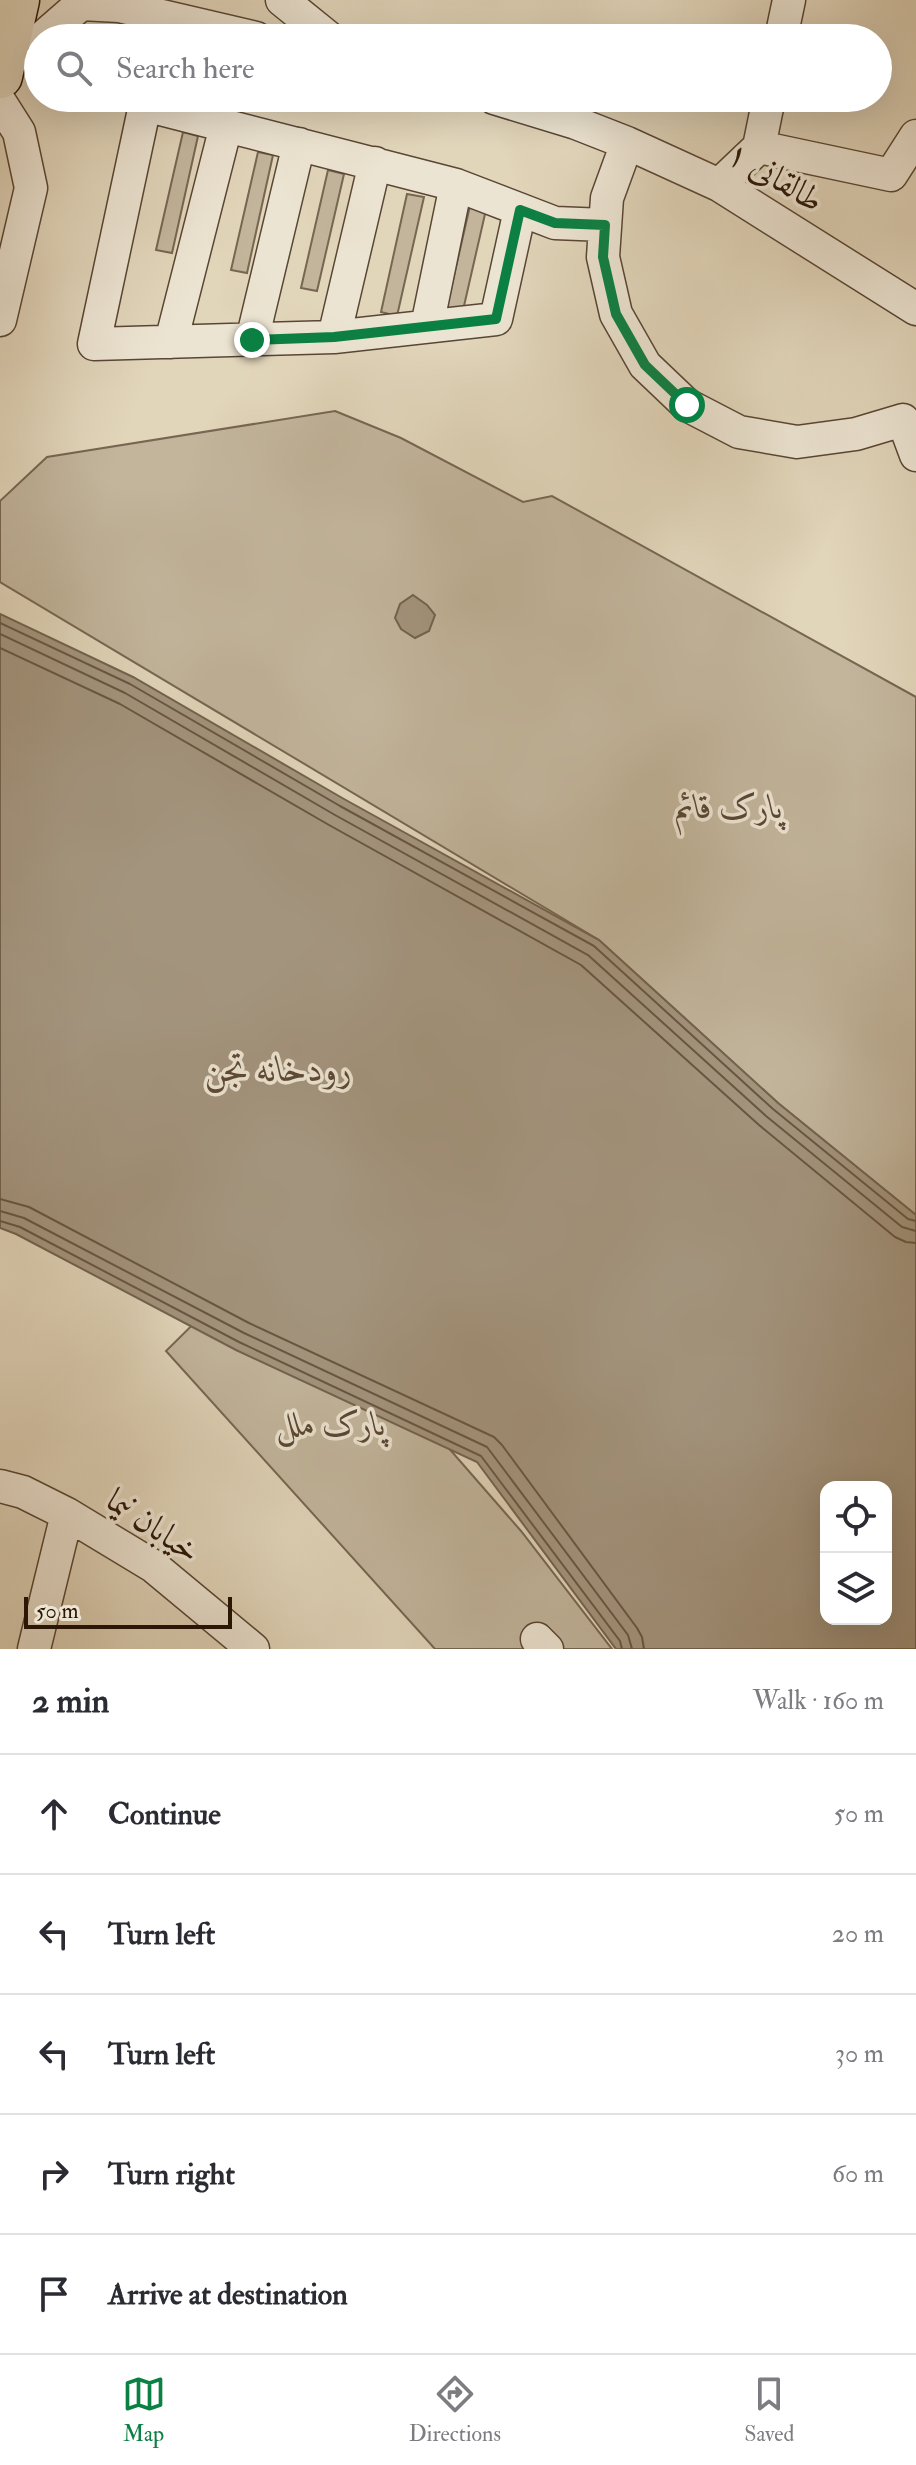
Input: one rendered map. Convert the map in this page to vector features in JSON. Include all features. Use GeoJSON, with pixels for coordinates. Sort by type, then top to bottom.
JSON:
{"type":"FeatureCollection","features":[{"type":"Feature","properties":{"kind":"highway"},"geometry":{"type":"LineString","coordinates":[[0,76],[17,0]]}},
{"type":"Feature","properties":{"kind":"street"},"geometry":{"type":"LineString","coordinates":[[282,0],[312,24]]}},
{"type":"Feature","properties":{"kind":"street"},"geometry":{"type":"LineString","coordinates":[[784,24],[789,0]]}},
{"type":"Feature","properties":{"kind":"street"},"geometry":{"type":"LineString","coordinates":[[58,24],[81,4],[118,3],[201,24]]}},
{"type":"Feature","properties":{"kind":"street"},"geometry":{"type":"LineString","coordinates":[[0,90],[24,60]]}},
{"type":"Feature","properties":{"kind":"street"},"geometry":{"type":"LineString","coordinates":[[0,102],[19,132],[31,188],[0,320]]}},
{"type":"Feature","properties":{"kind":"street"},"geometry":{"type":"LineString","coordinates":[[144,112],[94,344],[334,337],[496,319],[520,210]]}},
{"type":"Feature","properties":{"kind":"street"},"geometry":{"type":"LineString","coordinates":[[172,112],[456,185],[555,223],[605,225]]}},
{"type":"Feature","properties":{"kind":"street","name":"طالقانی ۱"},"geometry":{"type":"LineString","coordinates":[[540,112],[627,143],[719,185],[916,309]]}},
{"type":"Feature","properties":{"kind":"street"},"geometry":{"type":"LineString","coordinates":[[719,185],[759,147],[766,112]]}},
{"type":"Feature","properties":{"kind":"street"},"geometry":{"type":"LineString","coordinates":[[171,342],[226,126]]}},
{"type":"Feature","properties":{"kind":"street"},"geometry":{"type":"LineString","coordinates":[[759,147],[891,175],[916,136]]}},
{"type":"Feature","properties":{"kind":"street"},"geometry":{"type":"LineString","coordinates":[[627,143],[607,198],[603,257],[616,314],[645,365],[687,405],[739,432],[797,442],[856,434],[903,420],[916,455]]}},
{"type":"Feature","properties":{"kind":"street"},"geometry":{"type":"LineString","coordinates":[[252,340],[299,144]]}},
{"type":"Feature","properties":{"kind":"street"},"geometry":{"type":"LineString","coordinates":[[334,337],[375,163]]}},
{"type":"Feature","properties":{"kind":"street"},"geometry":{"type":"LineString","coordinates":[[427,326],[456,185]]}},
{"type":"Feature","properties":{"kind":"street","name":"خیابان نیما"},"geometry":{"type":"LineString","coordinates":[[0,1486],[23,1492],[67,1514],[153,1566],[253,1649]]}},
{"type":"Feature","properties":{"kind":"street"},"geometry":{"type":"LineString","coordinates":[[34,1649],[67,1514]]}},
{"type":"Feature","properties":{"kind":"green space"},"geometry":{"type":"Polygon","coordinates":[[[183,132],[198,136],[172,253],[156,250],[183,132]]]}},
{"type":"Feature","properties":{"kind":"green space"},"geometry":{"type":"Polygon","coordinates":[[[258,152],[273,155],[247,273],[231,270],[258,152]]]}},
{"type":"Feature","properties":{"kind":"green space"},"geometry":{"type":"Polygon","coordinates":[[[328,170],[344,174],[317,291],[301,288],[328,170]]]}},
{"type":"Feature","properties":{"kind":"green space"},"geometry":{"type":"Polygon","coordinates":[[[407,194],[424,197],[397,316],[381,312],[407,194]]]}},
{"type":"Feature","properties":{"kind":"green space"},"geometry":{"type":"Polygon","coordinates":[[[472,197],[488,201],[461,319],[445,315],[472,197]]]}},
{"type":"Feature","properties":{"kind":"green space","name":"پارک قائم"},"geometry":{"type":"Polygon","coordinates":[[[335,411],[401,438],[523,502],[552,496],[916,697],[916,1215],[778,1103],[599,940],[0,582],[0,501],[47,457],[335,411]]]}},
{"type":"Feature","properties":{"kind":"green space","name":"پارک ملل"},"geometry":{"type":"Polygon","coordinates":[[[243,1275],[358,1344],[521,1531],[612,1649],[435,1649],[166,1351],[243,1275]]]}},
{"type":"Feature","properties":{"kind":"water"},"geometry":{"type":"Polygon","coordinates":[[[413,595],[435,615],[429,631],[415,638],[401,629],[395,618],[400,604],[413,595]]]}},
{"type":"Feature","properties":{"kind":"water","name":"رودخانه تجن"},"geometry":{"type":"Polygon","coordinates":[[[0,614],[133,677],[344,799],[599,940],[778,1103],[916,1215],[916,1649],[616,1649],[477,1462],[236,1350],[0,1228],[0,614]]]}},
{"type":"Feature","properties":{"kind":"route"},"geometry":{"type":"LineString","coordinates":[[252,340],[334,337],[496,319],[520,210],[555,223],[605,225],[603,257],[616,314],[645,365],[687,405]]}}]}
